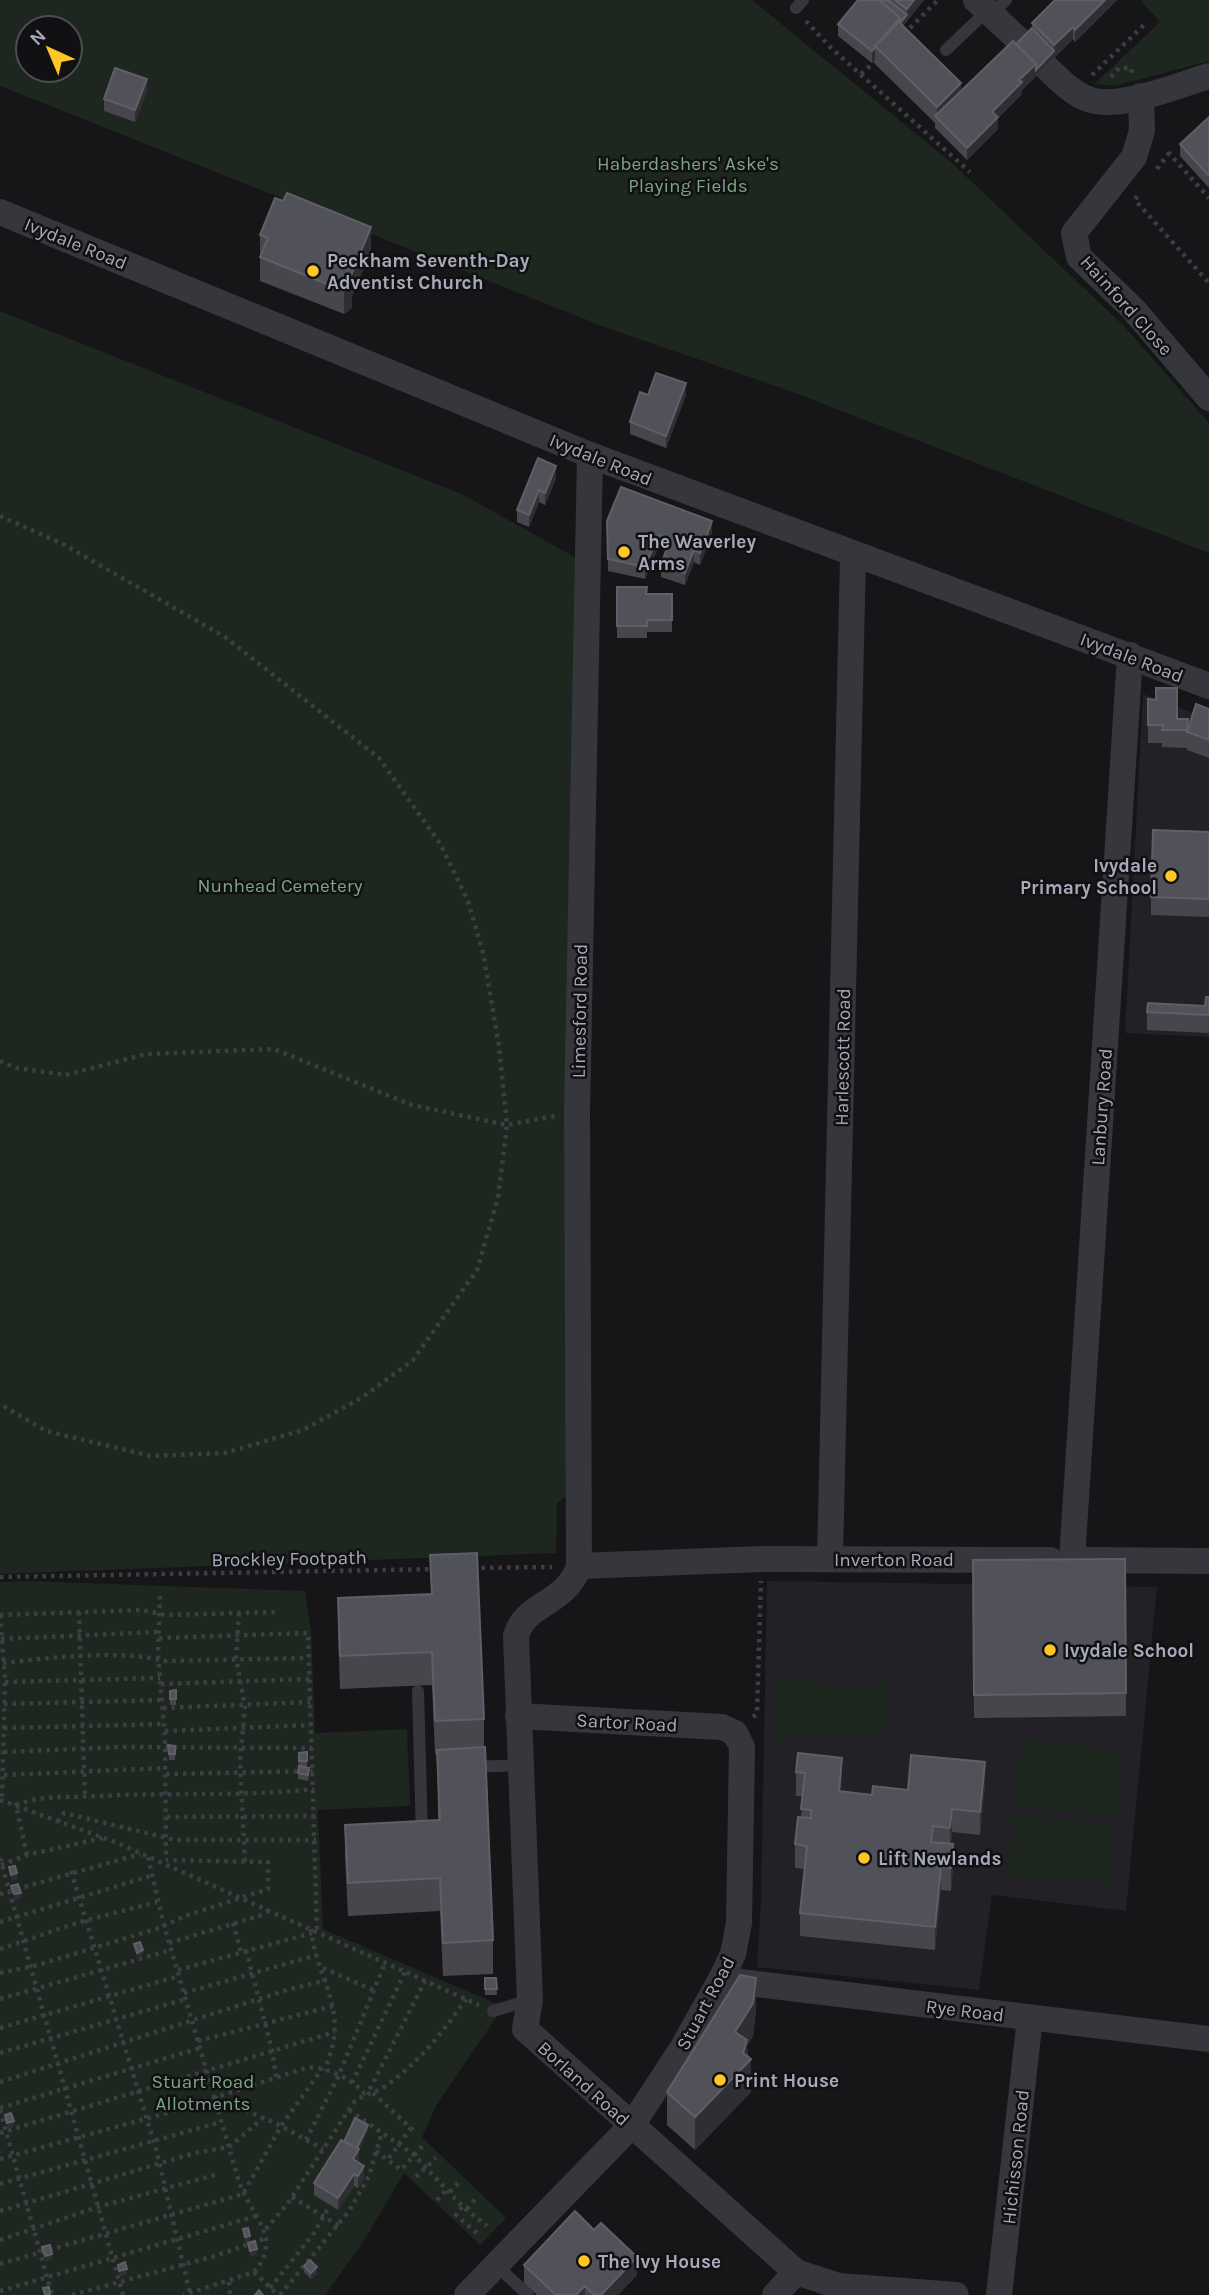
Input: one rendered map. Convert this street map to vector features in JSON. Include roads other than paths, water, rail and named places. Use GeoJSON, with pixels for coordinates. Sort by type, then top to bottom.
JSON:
{"type":"FeatureCollection","features":[{"type":"Feature","properties":{"kind":"street"},"geometry":{"type":"LineString","coordinates":[[991,6],[1023,44]]}},
{"type":"Feature","properties":{"kind":"street"},"geometry":{"type":"LineString","coordinates":[[1045,66],[1073,92],[1100,103],[1141,96],[1209,75]]}},
{"type":"Feature","properties":{"kind":"street","name":"Hainford Close"},"geometry":{"type":"LineString","coordinates":[[1141,96],[1142,131],[1134,157],[1083,218],[1074,233],[1079,257],[1134,310],[1209,398]]}},
{"type":"Feature","properties":{"kind":"street","name":"Ivydale Road"},"geometry":{"type":"LineString","coordinates":[[0,212],[590,455],[853,556],[1209,686]]}},
{"type":"Feature","properties":{"kind":"street","name":"Limesford Road"},"geometry":{"type":"LineString","coordinates":[[579,1566],[578,1112],[590,455]]}},
{"type":"Feature","properties":{"kind":"street","name":"Harlescott Road"},"geometry":{"type":"LineString","coordinates":[[830,1559],[853,556]]}},
{"type":"Feature","properties":{"kind":"street","name":"Lanbury Road"},"geometry":{"type":"LineString","coordinates":[[1072,1560],[1130,655]]}},
{"type":"Feature","properties":{"kind":"street","name":"Inverton Road"},"geometry":{"type":"LineString","coordinates":[[579,1566],[762,1559],[1209,1562]]}},
{"type":"Feature","properties":{"kind":"street","name":"Borland Road"},"geometry":{"type":"LineString","coordinates":[[579,1566],[567,1590],[526,1616],[519,1625],[516,1636],[530,2000],[525,2029],[796,2272],[839,2286],[956,2295]]}},
{"type":"Feature","properties":{"kind":"street","name":"Sartor Road"},"geometry":{"type":"LineString","coordinates":[[518,1716],[722,1727],[735,1733]]}},
{"type":"Feature","properties":{"kind":"street","name":"Stuart Road"},"geometry":{"type":"LineString","coordinates":[[467,2295],[632,2125],[683,2047],[733,1954],[740,1923],[742,1885],[742,1747],[735,1733]]}},
{"type":"Feature","properties":{"kind":"street","name":"Rye Road"},"geometry":{"type":"LineString","coordinates":[[722,1977],[740,1982],[1209,2039]]}},
{"type":"Feature","properties":{"kind":"street","name":"Hichisson Road"},"geometry":{"type":"LineString","coordinates":[[999,2295],[1030,2018]]}},
{"type":"Feature","properties":{"kind":"street"},"geometry":{"type":"LineString","coordinates":[[775,2295],[796,2272]]}},
{"type":"Feature","properties":{"kind":"lane"},"geometry":{"type":"LineString","coordinates":[[946,50],[991,6]]}},
{"type":"Feature","properties":{"kind":"lane"},"geometry":{"type":"LineString","coordinates":[[418,1691],[426,1768],[423,1847]]}},
{"type":"Feature","properties":{"kind":"lane"},"geometry":{"type":"LineString","coordinates":[[457,1767],[520,1765]]}},
{"type":"Feature","properties":{"kind":"lane"},"geometry":{"type":"LineString","coordinates":[[493,2011],[530,2000]]}},
{"type":"Feature","properties":{"kind":"lane"},"geometry":{"type":"LineString","coordinates":[[496,2265],[528,2295]]}},
{"type":"Feature","properties":{"kind":"place","name":"Peckham Seventh-Day Adventist Church"},"geometry":{"type":"Point","coordinates":[313,271]}},
{"type":"Feature","properties":{"kind":"place","name":"The Waverley Arms"},"geometry":{"type":"Point","coordinates":[624,552]}},
{"type":"Feature","properties":{"kind":"place","name":"Ivydale Primary School"},"geometry":{"type":"Point","coordinates":[1171,876]}},
{"type":"Feature","properties":{"kind":"place","name":"Ivydale School"},"geometry":{"type":"Point","coordinates":[1050,1650]}},
{"type":"Feature","properties":{"kind":"place","name":"Lift Newlands"},"geometry":{"type":"Point","coordinates":[864,1858]}},
{"type":"Feature","properties":{"kind":"place","name":"Print House"},"geometry":{"type":"Point","coordinates":[720,2080]}},
{"type":"Feature","properties":{"kind":"place","name":"The Ivy House"},"geometry":{"type":"Point","coordinates":[584,2261]}},
{"type":"Feature","properties":{"kind":"park label","name":"Haberdashers' Aske's Playing Fields"},"geometry":{"type":"Point","coordinates":[688,174]}},
{"type":"Feature","properties":{"kind":"park label","name":"Nunhead Cemetery"},"geometry":{"type":"Point","coordinates":[280,885]}},
{"type":"Feature","properties":{"kind":"park label","name":"Stuart Road Allotments"},"geometry":{"type":"Point","coordinates":[203,2092]}}]}
